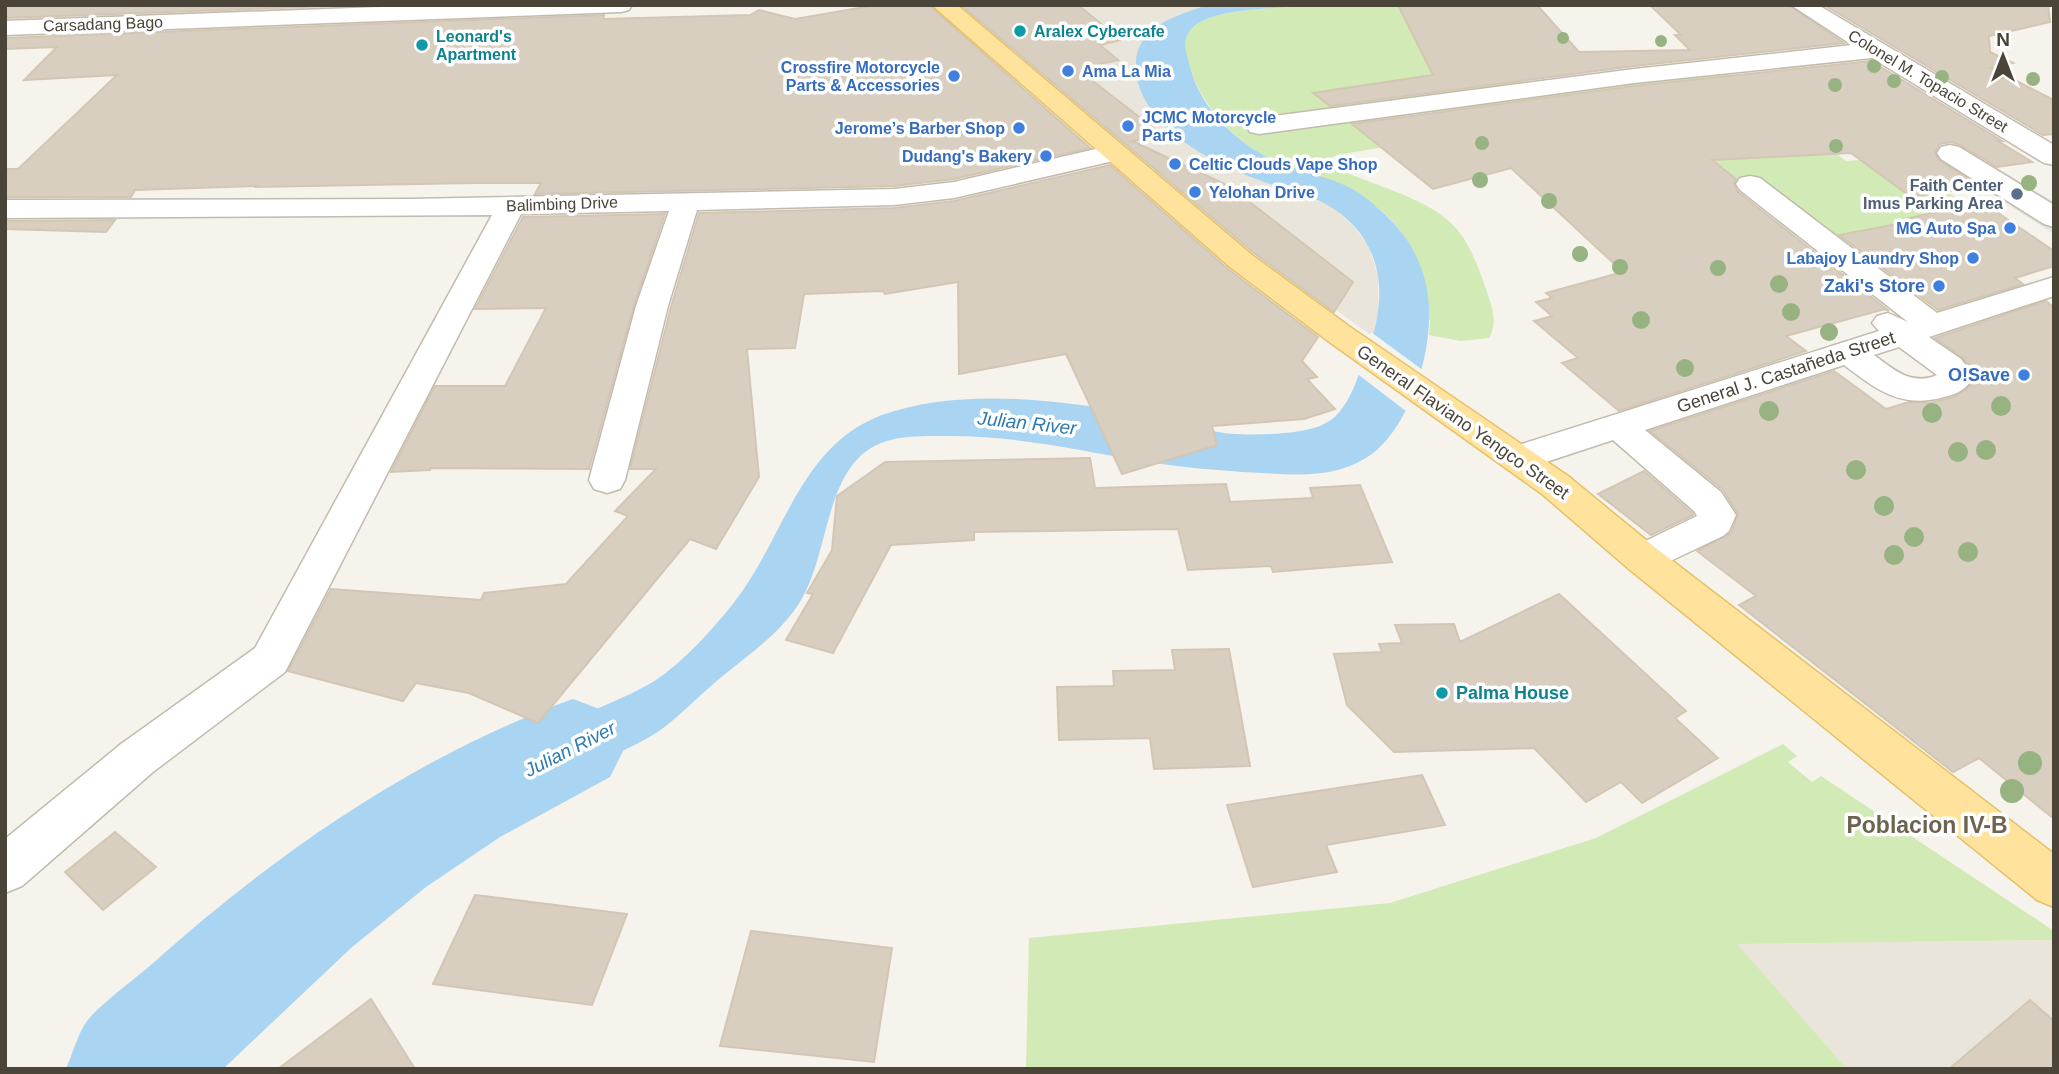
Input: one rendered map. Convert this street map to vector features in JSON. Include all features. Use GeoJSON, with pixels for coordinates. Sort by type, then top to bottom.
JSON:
{"type":"FeatureCollection","features":[{"type":"Feature","properties":{"kind":"main road","name":"General Flaviano Yengco Street"},"geometry":{"type":"LineString","coordinates":[[943,5],[1241,261],[1420,392],[1519,458],[2054,884]]}},
{"type":"Feature","properties":{"kind":"street","name":"Carsadang Bago"},"geometry":{"type":"LineString","coordinates":[[5,28],[621,5]]}},
{"type":"Feature","properties":{"kind":"street","name":"Colonel M. Topacio Street"},"geometry":{"type":"LineString","coordinates":[[1802,5],[2054,157]]}},
{"type":"Feature","properties":{"kind":"street"},"geometry":{"type":"LineString","coordinates":[[1259,126],[1634,76],[1876,50]]}},
{"type":"Feature","properties":{"kind":"street","name":"Balimbing Drive"},"geometry":{"type":"LineString","coordinates":[[5,209],[411,208],[894,197],[935,194],[1113,152]]}},
{"type":"Feature","properties":{"kind":"street"},"geometry":{"type":"LineString","coordinates":[[1950,153],[2054,218]]}},
{"type":"Feature","properties":{"kind":"street"},"geometry":{"type":"LineString","coordinates":[[1750,184],[1881,331]]}},
{"type":"Feature","properties":{"kind":"street"},"geometry":{"type":"LineString","coordinates":[[1975,191],[2054,242]]}},
{"type":"Feature","properties":{"kind":"street"},"geometry":{"type":"LineString","coordinates":[[607,480],[652,306],[686,201]]}},
{"type":"Feature","properties":{"kind":"street"},"geometry":{"type":"LineString","coordinates":[[5,870],[137,758],[270,660],[511,205]]}},
{"type":"Feature","properties":{"kind":"street","name":"General J. Castañeda Street"},"geometry":{"type":"LineString","coordinates":[[1519,458],[1619,426],[1881,331],[2054,286]]}},
{"type":"Feature","properties":{"kind":"street"},"geometry":{"type":"LineString","coordinates":[[1619,426],[1707,502],[1717,515],[1716,521],[1710,526],[1643,559]]}},
{"type":"Feature","properties":{"kind":"shaded area"},"geometry":{"type":"Polygon","coordinates":[[[5,5],[450,5],[5,23],[5,5]]]}},
{"type":"Feature","properties":{"kind":"shaded area"},"geometry":{"type":"Polygon","coordinates":[[[959,5],[1207,5],[1152,28],[1144,37],[1155,116],[1173,134],[1200,152],[1287,189],[1313,196],[1336,210],[1354,227],[1368,245],[1378,276],[1379,314],[1373,337],[1220,225],[959,5]]]}},
{"type":"Feature","properties":{"kind":"shaded area","name":"Faith Center Imus Parking Area"},"geometry":{"type":"Polygon","coordinates":[[[1960,146],[2054,202],[2054,234],[1925,151],[1960,146]]]}},
{"type":"Feature","properties":{"kind":"shaded area"},"geometry":{"type":"Polygon","coordinates":[[[2054,940],[2054,1069],[1847,1069],[1736,944],[2054,940]]]}},
{"type":"Feature","properties":{"kind":"green space"},"geometry":{"type":"Polygon","coordinates":[[[1327,5],[1398,5],[1507,66],[1529,86],[1715,65],[1846,161],[1860,160],[1899,188],[1934,183],[1968,206],[1906,219],[1908,222],[1828,237],[1753,180],[1701,190],[1453,132],[1427,108],[1399,114],[1423,137],[1329,159],[1331,164],[1342,171],[1430,208],[1453,225],[1469,248],[1491,303],[1494,321],[1492,332],[1489,338],[1461,341],[1429,335],[1430,321],[1412,260],[1404,238],[1389,217],[1363,197],[1270,158],[1239,138],[1213,111],[1194,80],[1188,62],[1185,46],[1187,36],[1195,25],[1209,18],[1250,10],[1327,5]]]}},
{"type":"Feature","properties":{"kind":"green space"},"geometry":{"type":"Polygon","coordinates":[[[1783,744],[1797,756],[1788,762],[1812,782],[1821,776],[2054,931],[2054,940],[1737,944],[1847,1069],[1026,1069],[1029,938],[1390,903],[1596,838],[1783,744]]]}},
{"type":"Feature","properties":{"kind":"water"},"geometry":{"type":"Polygon","coordinates":[[[1207,5],[1327,5],[1232,12],[1214,17],[1199,23],[1189,32],[1186,49],[1196,84],[1214,114],[1226,127],[1271,159],[1338,182],[1367,199],[1401,232],[1419,262],[1428,293],[1429,309],[1424,359],[1404,414],[1387,439],[1377,450],[1354,464],[1328,472],[1302,474],[1183,467],[997,438],[926,436],[887,441],[866,451],[851,467],[840,486],[811,580],[794,611],[776,632],[656,733],[562,780],[474,832],[450,784],[639,690],[677,664],[715,625],[750,580],[811,472],[830,449],[854,429],[882,415],[950,400],[1024,399],[1099,407],[1168,419],[1224,433],[1260,434],[1288,433],[1312,428],[1331,420],[1339,412],[1356,382],[1377,318],[1377,270],[1364,240],[1343,216],[1321,202],[1240,172],[1201,153],[1165,126],[1151,110],[1141,91],[1136,71],[1137,56],[1148,34],[1181,14],[1207,5]]]}},
{"type":"Feature","properties":{"kind":"pier"},"geometry":{"type":"Polygon","coordinates":[[[1371,332],[1424,371],[1407,412],[1355,372],[1371,332]]]}},
{"type":"Feature","properties":{"kind":"building"},"geometry":{"type":"Polygon","coordinates":[[[5,5],[356,5],[5,18],[5,5]]]}},
{"type":"Feature","properties":{"kind":"building"},"geometry":{"type":"Polygon","coordinates":[[[876,5],[929,5],[1090,148],[954,179],[894,186],[535,194],[541,183],[474,183],[135,190],[131,197],[5,197],[5,169],[18,169],[117,75],[24,80],[57,47],[5,49],[5,38],[604,15],[603,19],[750,15],[759,10],[795,19],[876,5]]]}},
{"type":"Feature","properties":{"kind":"building"},"geometry":{"type":"Polygon","coordinates":[[[961,5],[1078,5],[1121,40],[1100,45],[1118,60],[1083,68],[1089,74],[1085,75],[1164,136],[1132,141],[1229,186],[1353,282],[1334,312],[1254,253],[961,5]]]}},
{"type":"Feature","properties":{"kind":"building"},"geometry":{"type":"Polygon","coordinates":[[[1398,5],[1537,5],[1579,52],[1690,50],[1675,35],[1681,35],[1650,5],[1788,5],[1844,43],[1634,66],[1330,106],[1313,93],[1433,75],[1398,5]]]}},
{"type":"Feature","properties":{"kind":"building"},"geometry":{"type":"Polygon","coordinates":[[[1824,5],[2048,5],[2050,22],[1989,36],[1990,52],[2013,63],[1991,68],[2054,100],[2054,134],[2043,135],[1824,5]]]}},
{"type":"Feature","properties":{"kind":"building"},"geometry":{"type":"Polygon","coordinates":[[[1871,61],[2032,162],[1997,167],[1960,145],[1951,142],[1940,144],[1935,152],[1939,160],[1980,187],[1911,197],[1851,153],[1712,160],[1736,179],[1734,185],[1738,192],[1889,311],[1885,309],[1786,336],[1806,351],[1619,411],[1562,363],[1578,358],[1534,321],[1552,316],[1536,302],[1552,298],[1546,293],[1623,272],[1511,168],[1433,189],[1352,124],[1634,86],[1871,61]]]}},
{"type":"Feature","properties":{"kind":"building"},"geometry":{"type":"Polygon","coordinates":[[[1110,165],[1228,269],[1318,337],[1302,361],[1317,377],[1307,379],[1335,409],[1304,419],[1212,426],[1217,445],[1122,474],[1066,354],[959,374],[958,282],[885,294],[883,291],[804,294],[795,348],[747,349],[759,477],[716,549],[690,539],[538,723],[469,693],[416,683],[403,701],[288,671],[331,589],[481,600],[484,593],[566,584],[628,516],[615,511],[656,469],[630,469],[671,307],[699,213],[894,208],[954,201],[1110,165]]]}},
{"type":"Feature","properties":{"kind":"building"},"geometry":{"type":"Polygon","coordinates":[[[1982,202],[2054,251],[2054,266],[2015,278],[2023,284],[1938,310],[1839,235],[1908,222],[1905,219],[1982,202]]]}},
{"type":"Feature","properties":{"kind":"building"},"geometry":{"type":"Polygon","coordinates":[[[665,214],[634,305],[589,469],[431,468],[391,472],[435,386],[505,386],[546,308],[475,309],[523,217],[665,214]]]}},
{"type":"Feature","properties":{"kind":"building"},"geometry":{"type":"Polygon","coordinates":[[[115,220],[106,232],[5,229],[5,221],[115,220]]]}},
{"type":"Feature","properties":{"kind":"building"},"geometry":{"type":"Polygon","coordinates":[[[2046,301],[2054,308],[2054,819],[1979,758],[1953,772],[1739,605],[1756,596],[1697,551],[1731,533],[1738,514],[1723,490],[1650,431],[1834,371],[1886,409],[1909,402],[1929,403],[1954,397],[1971,385],[1983,382],[1962,357],[1935,338],[2046,301]]]}},
{"type":"Feature","properties":{"kind":"building"},"geometry":{"type":"Polygon","coordinates":[[[1090,458],[1095,488],[1226,484],[1230,502],[1313,498],[1310,488],[1360,485],[1392,562],[1273,572],[1271,566],[1188,570],[1178,529],[974,532],[974,540],[891,545],[833,653],[786,640],[813,594],[807,593],[832,550],[837,496],[885,462],[1090,458]]]}},
{"type":"Feature","properties":{"kind":"building"},"geometry":{"type":"Polygon","coordinates":[[[1644,471],[1693,515],[1651,535],[1598,494],[1644,471]]]}},
{"type":"Feature","properties":{"kind":"building"},"geometry":{"type":"Polygon","coordinates":[[[1559,594],[1686,711],[1675,718],[1718,758],[1642,803],[1621,782],[1586,802],[1534,748],[1394,752],[1347,705],[1334,654],[1382,652],[1379,644],[1402,643],[1395,625],[1454,624],[1460,642],[1559,594]]]}},
{"type":"Feature","properties":{"kind":"building"},"geometry":{"type":"Polygon","coordinates":[[[1229,649],[1250,766],[1154,769],[1150,738],[1059,740],[1057,687],[1114,686],[1113,671],[1175,670],[1172,650],[1229,649]]]}},
{"type":"Feature","properties":{"kind":"building"},"geometry":{"type":"Polygon","coordinates":[[[1422,775],[1445,825],[1326,845],[1337,872],[1253,887],[1227,805],[1422,775]]]}},
{"type":"Feature","properties":{"kind":"building"},"geometry":{"type":"Polygon","coordinates":[[[115,832],[156,867],[103,910],[65,872],[115,832]]]}},
{"type":"Feature","properties":{"kind":"building"},"geometry":{"type":"Polygon","coordinates":[[[475,895],[627,914],[592,1005],[433,984],[475,895]]]}},
{"type":"Feature","properties":{"kind":"building"},"geometry":{"type":"Polygon","coordinates":[[[751,931],[892,948],[874,1062],[720,1046],[751,931]]]}},
{"type":"Feature","properties":{"kind":"building"},"geometry":{"type":"Polygon","coordinates":[[[371,999],[415,1069],[278,1069],[371,999]]]}},
{"type":"Feature","properties":{"kind":"building"},"geometry":{"type":"Polygon","coordinates":[[[2030,1000],[2054,1021],[2054,1069],[1949,1069],[2030,1000]]]}},
{"type":"Feature","properties":{"kind":"waterway","name":"Julian River"},"geometry":{"type":"LineString","coordinates":[[131,1069],[272,939],[347,878],[444,812],[573,745]]}},
{"type":"Feature","properties":{"kind":"place","name":"Aralex Cybercafe"},"geometry":{"type":"Point","coordinates":[1020,31]}},
{"type":"Feature","properties":{"kind":"place","name":"Leonard's Apartment"},"geometry":{"type":"Point","coordinates":[422,45]}},
{"type":"Feature","properties":{"kind":"place","name":"Ama La Mia"},"geometry":{"type":"Point","coordinates":[1068,71]}},
{"type":"Feature","properties":{"kind":"place","name":"Crossfire Motorcycle Parts & Accessories"},"geometry":{"type":"Point","coordinates":[954,76]}},
{"type":"Feature","properties":{"kind":"place","name":"JCMC Motorcycle Parts"},"geometry":{"type":"Point","coordinates":[1128,126]}},
{"type":"Feature","properties":{"kind":"place","name":"Jerome’s Barber Shop"},"geometry":{"type":"Point","coordinates":[1019,128]}},
{"type":"Feature","properties":{"kind":"place","name":"Dudang's Bakery"},"geometry":{"type":"Point","coordinates":[1046,156]}},
{"type":"Feature","properties":{"kind":"place","name":"Celtic Clouds Vape Shop"},"geometry":{"type":"Point","coordinates":[1175,164]}},
{"type":"Feature","properties":{"kind":"place","name":"Yelohan Drive"},"geometry":{"type":"Point","coordinates":[1195,192]}},
{"type":"Feature","properties":{"kind":"place","name":"Faith Center Imus Parking Area"},"geometry":{"type":"Point","coordinates":[2017,194]}},
{"type":"Feature","properties":{"kind":"place","name":"MG Auto Spa"},"geometry":{"type":"Point","coordinates":[2010,228]}},
{"type":"Feature","properties":{"kind":"place","name":"Labajoy Laundry Shop"},"geometry":{"type":"Point","coordinates":[1973,258]}},
{"type":"Feature","properties":{"kind":"place","name":"Zaki's Store"},"geometry":{"type":"Point","coordinates":[1939,286]}},
{"type":"Feature","properties":{"kind":"place","name":"O!Save"},"geometry":{"type":"Point","coordinates":[2024,375]}},
{"type":"Feature","properties":{"kind":"place","name":"Palma House"},"geometry":{"type":"Point","coordinates":[1442,693]}},
{"type":"Feature","properties":{"kind":"district","name":"Poblacion IV-B"},"geometry":{"type":"Point","coordinates":[1927,825]}}]}
